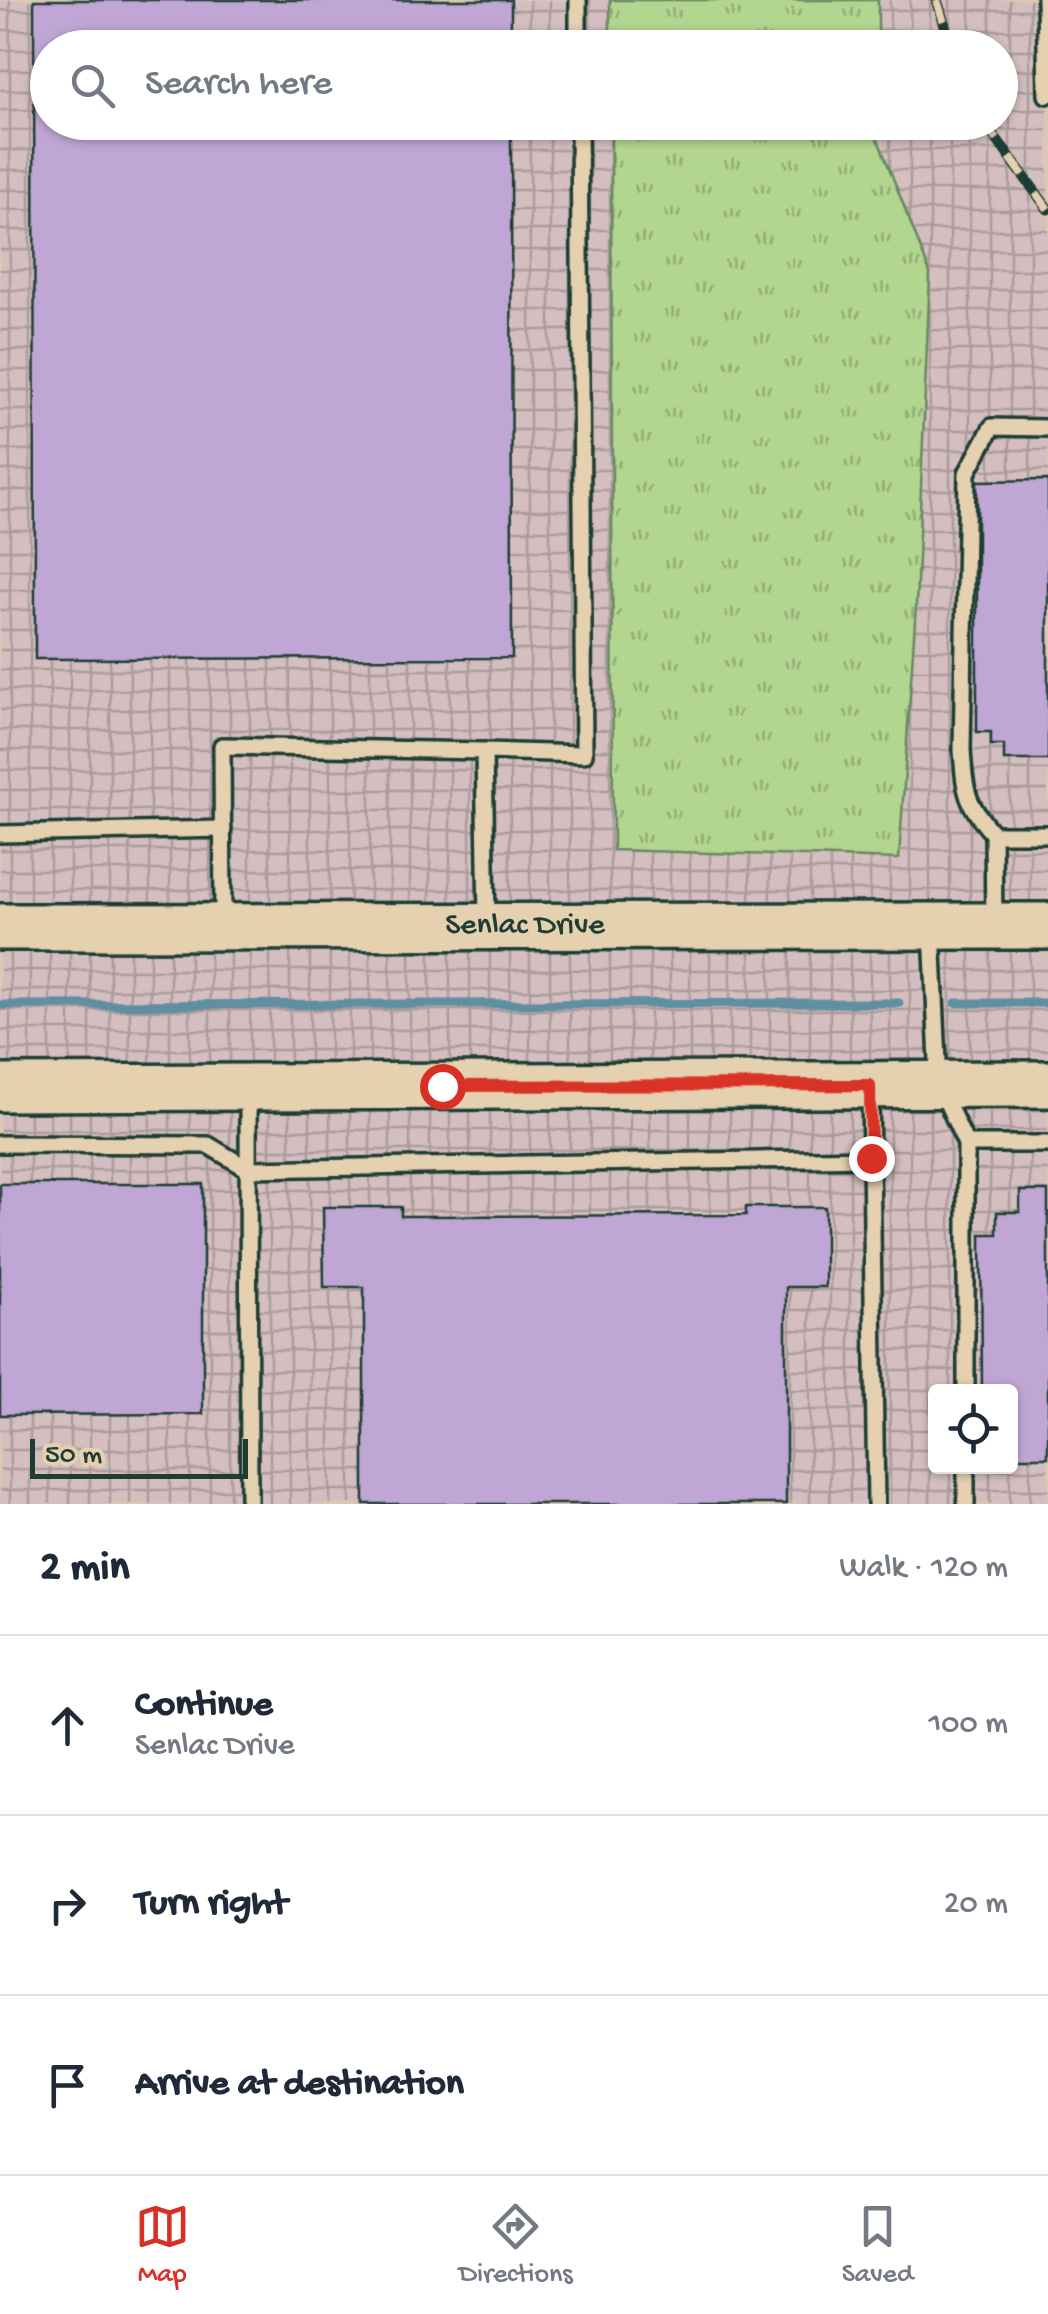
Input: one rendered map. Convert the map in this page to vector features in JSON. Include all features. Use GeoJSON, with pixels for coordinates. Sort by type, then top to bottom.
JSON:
{"type":"FeatureCollection","features":[{"type":"Feature","properties":{"kind":"street","name":"Senlac Drive"},"geometry":{"type":"LineString","coordinates":[[0,927],[1048,926]]}},
{"type":"Feature","properties":{"kind":"street"},"geometry":{"type":"LineString","coordinates":[[0,1088],[1048,1084]]}},
{"type":"Feature","properties":{"kind":"lane"},"geometry":{"type":"LineString","coordinates":[[578,0],[578,30]]}},
{"type":"Feature","properties":{"kind":"lane"},"geometry":{"type":"LineString","coordinates":[[1044,0],[1048,96]]}},
{"type":"Feature","properties":{"kind":"lane"},"geometry":{"type":"LineString","coordinates":[[223,926],[222,746],[584,754],[579,140]]}},
{"type":"Feature","properties":{"kind":"lane"},"geometry":{"type":"LineString","coordinates":[[994,926],[992,834],[972,810],[965,788],[962,750],[967,474],[992,427],[1048,428]]}},
{"type":"Feature","properties":{"kind":"lane"},"geometry":{"type":"LineString","coordinates":[[484,751],[487,925]]}},
{"type":"Feature","properties":{"kind":"lane"},"geometry":{"type":"LineString","coordinates":[[0,834],[223,830]]}},
{"type":"Feature","properties":{"kind":"lane"},"geometry":{"type":"LineString","coordinates":[[992,834],[1048,834]]}},
{"type":"Feature","properties":{"kind":"lane"},"geometry":{"type":"LineString","coordinates":[[932,926],[939,1084],[966,1144],[966,1384]]}},
{"type":"Feature","properties":{"kind":"lane"},"geometry":{"type":"LineString","coordinates":[[870,1085],[876,1504]]}},
{"type":"Feature","properties":{"kind":"lane"},"geometry":{"type":"LineString","coordinates":[[248,1087],[250,1504]]}},
{"type":"Feature","properties":{"kind":"lane"},"geometry":{"type":"LineString","coordinates":[[0,1144],[208,1145],[248,1169],[871,1158]]}},
{"type":"Feature","properties":{"kind":"lane"},"geometry":{"type":"LineString","coordinates":[[966,1144],[1048,1144]]}},
{"type":"Feature","properties":{"kind":"lane"},"geometry":{"type":"LineString","coordinates":[[966,1474],[966,1504]]}},
{"type":"Feature","properties":{"kind":"shaded area"},"geometry":{"type":"Polygon","coordinates":[[[0,0],[1048,0],[1048,1504],[0,1504],[0,0]]]}},
{"type":"Feature","properties":{"kind":"green space"},"geometry":{"type":"Polygon","coordinates":[[[610,0],[878,0],[878,30],[610,30],[610,0]]]}},
{"type":"Feature","properties":{"kind":"green space"},"geometry":{"type":"Polygon","coordinates":[[[611,140],[878,140],[930,273],[916,606],[899,859],[613,850],[611,140]]]}},
{"type":"Feature","properties":{"kind":"building"},"geometry":{"type":"Polygon","coordinates":[[[34,0],[511,0],[511,30],[34,30],[34,0]]]}},
{"type":"Feature","properties":{"kind":"building"},"geometry":{"type":"Polygon","coordinates":[[[34,140],[511,140],[512,658],[35,659],[34,140]]]}},
{"type":"Feature","properties":{"kind":"building"},"geometry":{"type":"Polygon","coordinates":[[[1048,480],[1048,760],[1004,760],[1004,745],[991,745],[991,732],[977,732],[977,481],[1048,480]]]}},
{"type":"Feature","properties":{"kind":"building"},"geometry":{"type":"Polygon","coordinates":[[[0,1184],[203,1184],[203,1414],[0,1415],[0,1184]]]}},
{"type":"Feature","properties":{"kind":"building"},"geometry":{"type":"Polygon","coordinates":[[[1020,1191],[1048,1191],[1048,1457],[1018,1457],[1018,1384],[982,1384],[981,1234],[997,1234],[997,1212],[1020,1212],[1020,1191]]]}},
{"type":"Feature","properties":{"kind":"building"},"geometry":{"type":"Polygon","coordinates":[[[323,1207],[401,1207],[401,1216],[746,1215],[746,1207],[825,1207],[825,1287],[786,1287],[786,1504],[364,1504],[364,1287],[324,1287],[323,1207]]]}},
{"type":"Feature","properties":{"kind":"waterway"},"geometry":{"type":"LineString","coordinates":[[0,1005],[899,1003]]}},
{"type":"Feature","properties":{"kind":"waterway"},"geometry":{"type":"LineString","coordinates":[[956,1003],[1048,1003]]}},
{"type":"Feature","properties":{"kind":"railway"},"geometry":{"type":"LineString","coordinates":[[937,0],[946,30]]}},
{"type":"Feature","properties":{"kind":"railway"},"geometry":{"type":"LineString","coordinates":[[997,140],[1048,209]]}},
{"type":"Feature","properties":{"kind":"route"},"geometry":{"type":"LineString","coordinates":[[442,1086],[870,1085],[871,1158]]}}]}
